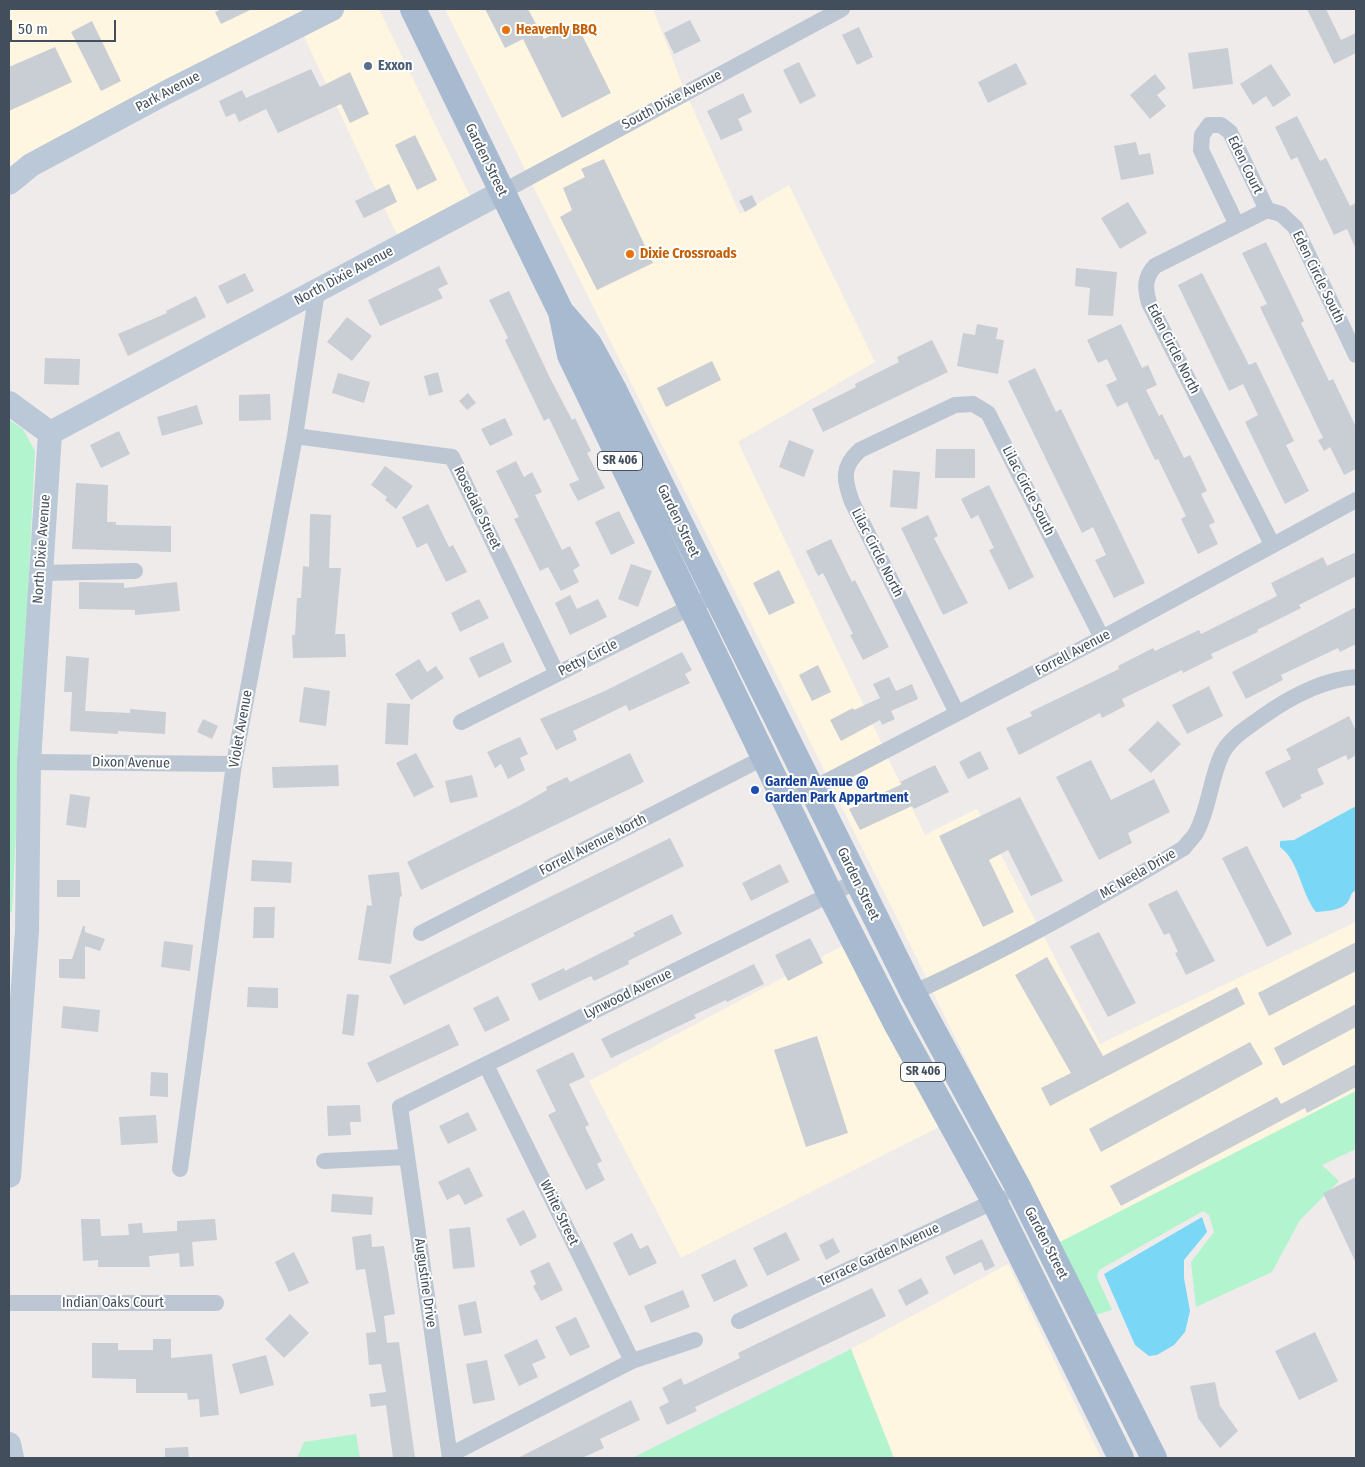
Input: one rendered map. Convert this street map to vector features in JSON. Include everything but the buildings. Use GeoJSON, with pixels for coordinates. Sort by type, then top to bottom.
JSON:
{"type":"FeatureCollection","features":[{"type":"Feature","properties":{"kind":"main road","name":"Garden Street"},"geometry":{"type":"LineString","coordinates":[[413,9],[561,312],[570,355],[830,894],[897,1025],[994,1201],[1121,1458]]}},
{"type":"Feature","properties":{"kind":"main road","name":"Garden Street"},"geometry":{"type":"LineString","coordinates":[[561,312],[589,344],[614,390],[810,790],[913,994],[1019,1189],[1154,1458]]}},
{"type":"Feature","properties":{"kind":"street","name":"Park Avenue"},"geometry":{"type":"LineString","coordinates":[[9,183],[31,165],[169,91],[332,9]]}},
{"type":"Feature","properties":{"kind":"street","name":"South Dixie Avenue"},"geometry":{"type":"LineString","coordinates":[[502,192],[842,9]]}},
{"type":"Feature","properties":{"kind":"street","name":"Eden Court"},"geometry":{"type":"LineString","coordinates":[[1237,225],[1202,150],[1202,135],[1209,125],[1221,125],[1230,132],[1268,210]]}},
{"type":"Feature","properties":{"kind":"street","name":"North Dixie Avenue"},"geometry":{"type":"LineString","coordinates":[[9,1176],[27,931],[29,762],[50,433],[502,192]]}},
{"type":"Feature","properties":{"kind":"street","name":"Eden Circle North"},"geometry":{"type":"LineString","coordinates":[[1268,210],[1154,266],[1146,277],[1145,289],[1149,303],[1272,544]]}},
{"type":"Feature","properties":{"kind":"street","name":"Eden Circle South"},"geometry":{"type":"LineString","coordinates":[[1268,210],[1281,214],[1294,227],[1356,355]]}},
{"type":"Feature","properties":{"kind":"street","name":"Violet Avenue"},"geometry":{"type":"LineString","coordinates":[[180,1169],[234,764],[295,436],[317,291]]}},
{"type":"Feature","properties":{"kind":"street"},"geometry":{"type":"LineString","coordinates":[[9,402],[50,433]]}},
{"type":"Feature","properties":{"kind":"street","name":"Lilac Circle South"},"geometry":{"type":"LineString","coordinates":[[918,421],[964,403],[973,404],[988,413],[1102,638]]}},
{"type":"Feature","properties":{"kind":"street","name":"Lilac Circle North"},"geometry":{"type":"LineString","coordinates":[[918,421],[860,450],[849,462],[845,470],[846,484],[852,502],[957,713]]}},
{"type":"Feature","properties":{"kind":"street","name":"Rosedale Street"},"geometry":{"type":"LineString","coordinates":[[295,436],[452,458],[557,674]]}},
{"type":"Feature","properties":{"kind":"street","name":"Forrell Avenue"},"geometry":{"type":"LineString","coordinates":[[787,802],[1102,638],[1356,500]]}},
{"type":"Feature","properties":{"kind":"street"},"geometry":{"type":"LineString","coordinates":[[41,573],[135,571]]}},
{"type":"Feature","properties":{"kind":"street","name":"Petty Circle"},"geometry":{"type":"LineString","coordinates":[[461,722],[715,595]]}},
{"type":"Feature","properties":{"kind":"street","name":"Mc Neela Drive"},"geometry":{"type":"LineString","coordinates":[[913,994],[1064,918],[1184,848],[1196,833],[1222,754],[1237,735],[1278,705],[1304,691],[1318,687],[1331,680],[1356,677]]}},
{"type":"Feature","properties":{"kind":"street","name":"Forrell Avenue North"},"geometry":{"type":"LineString","coordinates":[[421,933],[765,757]]}},
{"type":"Feature","properties":{"kind":"street","name":"Dixon Avenue"},"geometry":{"type":"LineString","coordinates":[[29,762],[234,764]]}},
{"type":"Feature","properties":{"kind":"street","name":"Lynwood Avenue"},"geometry":{"type":"LineString","coordinates":[[400,1107],[857,881]]}},
{"type":"Feature","properties":{"kind":"street","name":"White Street"},"geometry":{"type":"LineString","coordinates":[[486,1065],[632,1360]]}},
{"type":"Feature","properties":{"kind":"street","name":"Augustine Drive"},"geometry":{"type":"LineString","coordinates":[[400,1107],[450,1456]]}},
{"type":"Feature","properties":{"kind":"street"},"geometry":{"type":"LineString","coordinates":[[324,1162],[407,1157]]}},
{"type":"Feature","properties":{"kind":"street","name":"Terrace Garden Avenue"},"geometry":{"type":"LineString","coordinates":[[739,1321],[1019,1189]]}},
{"type":"Feature","properties":{"kind":"street","name":"Indian Oaks Court"},"geometry":{"type":"LineString","coordinates":[[9,1303],[216,1303]]}},
{"type":"Feature","properties":{"kind":"street"},"geometry":{"type":"LineString","coordinates":[[450,1456],[632,1360],[695,1340]]}},
{"type":"Feature","properties":{"kind":"street"},"geometry":{"type":"LineString","coordinates":[[1099,1413],[1125,1400]]}},
{"type":"Feature","properties":{"kind":"street"},"geometry":{"type":"LineString","coordinates":[[9,1444],[12,1458]]}},
{"type":"Feature","properties":{"kind":"shaded area"},"geometry":{"type":"Polygon","coordinates":[[[9,9],[315,9],[9,174],[9,9]]]}},
{"type":"Feature","properties":{"kind":"shaded area"},"geometry":{"type":"Polygon","coordinates":[[[348,9],[379,9],[472,200],[399,239],[302,32],[348,9]]]}},
{"type":"Feature","properties":{"kind":"shaded area"},"geometry":{"type":"Polygon","coordinates":[[[445,9],[653,9],[683,86],[526,171],[445,9]]]}},
{"type":"Feature","properties":{"kind":"shaded area"},"geometry":{"type":"Polygon","coordinates":[[[689,100],[740,214],[789,185],[875,362],[738,442],[882,744],[826,774],[532,184],[689,100]]]}},
{"type":"Feature","properties":{"kind":"shaded area"},"geometry":{"type":"Polygon","coordinates":[[[888,758],[925,835],[977,809],[1037,924],[927,979],[832,787],[888,758]]]}},
{"type":"Feature","properties":{"kind":"shaded area"},"geometry":{"type":"Polygon","coordinates":[[[1356,922],[1356,1091],[1056,1244],[933,992],[1044,937],[1100,1044],[1356,922]]]}},
{"type":"Feature","properties":{"kind":"shaded area"},"geometry":{"type":"Polygon","coordinates":[[[846,944],[941,1126],[681,1258],[589,1081],[846,944]]]}},
{"type":"Feature","properties":{"kind":"shaded area"},"geometry":{"type":"Polygon","coordinates":[[[1008,1264],[1101,1458],[894,1458],[851,1349],[1008,1264]]]}},
{"type":"Feature","properties":{"kind":"green space"},"geometry":{"type":"Polygon","coordinates":[[[9,420],[23,429],[35,451],[12,912],[9,913],[9,420]]]}},
{"type":"Feature","properties":{"kind":"green space"},"geometry":{"type":"Polygon","coordinates":[[[1356,1091],[1356,1149],[1322,1165],[1339,1181],[1300,1220],[1272,1272],[1196,1307],[1191,1262],[1214,1232],[1209,1215],[1203,1211],[1099,1270],[1097,1277],[1112,1310],[1092,1316],[1056,1244],[1356,1091]]]}},
{"type":"Feature","properties":{"kind":"green space"},"geometry":{"type":"Polygon","coordinates":[[[851,1349],[894,1458],[632,1458],[851,1349]]]}},
{"type":"Feature","properties":{"kind":"green space"},"geometry":{"type":"Polygon","coordinates":[[[356,1434],[360,1458],[297,1458],[304,1442],[356,1434]]]}},
{"type":"Feature","properties":{"kind":"water"},"geometry":{"type":"Polygon","coordinates":[[[1356,806],[1356,890],[1341,908],[1316,912],[1306,896],[1292,861],[1280,847],[1280,841],[1294,840],[1356,806]]]}},
{"type":"Feature","properties":{"kind":"water"},"geometry":{"type":"Polygon","coordinates":[[[1202,1217],[1207,1232],[1184,1260],[1184,1278],[1190,1311],[1185,1332],[1174,1345],[1157,1355],[1149,1356],[1135,1345],[1104,1274],[1202,1217]]]}},
{"type":"Feature","properties":{"kind":"place","name":"Heavenly BBQ"},"geometry":{"type":"Point","coordinates":[506,30]}},
{"type":"Feature","properties":{"kind":"place","name":"Exxon"},"geometry":{"type":"Point","coordinates":[368,66]}},
{"type":"Feature","properties":{"kind":"place","name":"Dixie Crossroads"},"geometry":{"type":"Point","coordinates":[630,254]}},
{"type":"Feature","properties":{"kind":"place","name":"Garden Avenue @ Garden Park Appartment"},"geometry":{"type":"Point","coordinates":[755,790]}}]}
